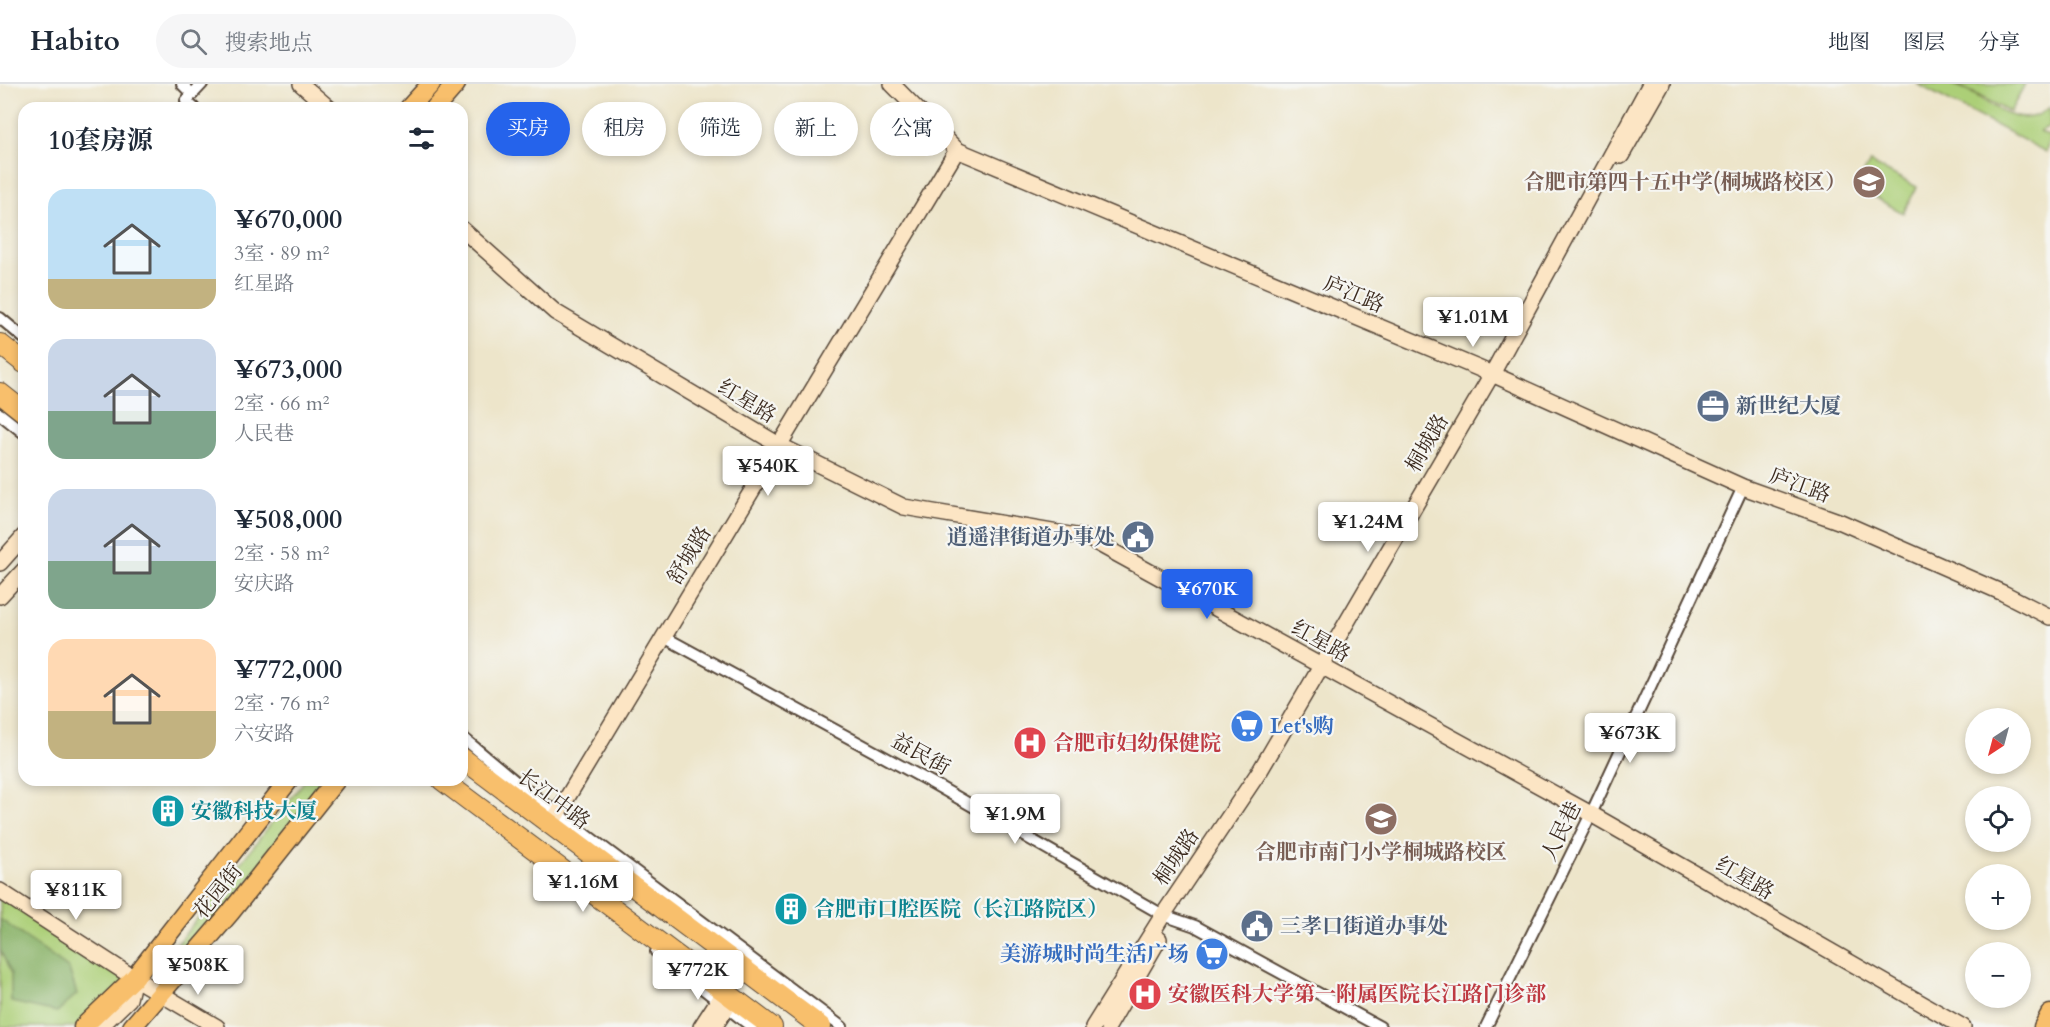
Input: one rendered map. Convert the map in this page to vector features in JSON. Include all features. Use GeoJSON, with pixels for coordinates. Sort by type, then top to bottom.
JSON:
{"type":"FeatureCollection","features":[{"type":"Feature","properties":{"kind":"highway"},"geometry":{"type":"LineString","coordinates":[[0,344],[18,358]]}},
{"type":"Feature","properties":{"kind":"highway"},"geometry":{"type":"LineString","coordinates":[[0,393],[18,407]]}},
{"type":"Feature","properties":{"kind":"highway","name":"长江中路"},"geometry":{"type":"LineString","coordinates":[[468,762],[554,820],[821,1027]]}},
{"type":"Feature","properties":{"kind":"highway"},"geometry":{"type":"LineString","coordinates":[[450,786],[725,1000],[772,1027]]}},
{"type":"Feature","properties":{"kind":"main road"},"geometry":{"type":"LineString","coordinates":[[414,102],[431,84]]}},
{"type":"Feature","properties":{"kind":"main road"},"geometry":{"type":"LineString","coordinates":[[440,102],[456,84]]}},
{"type":"Feature","properties":{"kind":"main road","name":"花园街"},"geometry":{"type":"LineString","coordinates":[[83,1027],[134,978],[284,786]]}},
{"type":"Feature","properties":{"kind":"main road","name":"花园街"},"geometry":{"type":"LineString","coordinates":[[132,1027],[163,994],[331,786]]}},
{"type":"Feature","properties":{"kind":"main road"},"geometry":{"type":"LineString","coordinates":[[2043,1027],[2050,1014]]}},
{"type":"Feature","properties":{"kind":"street"},"geometry":{"type":"LineString","coordinates":[[182,84],[192,94]]}},
{"type":"Feature","properties":{"kind":"street"},"geometry":{"type":"LineString","coordinates":[[187,102],[202,84]]}},
{"type":"Feature","properties":{"kind":"street"},"geometry":{"type":"LineString","coordinates":[[301,84],[322,102]]}},
{"type":"Feature","properties":{"kind":"street","name":"庐江路"},"geometry":{"type":"LineString","coordinates":[[892,84],[957,150],[1496,375],[1743,487],[1841,522],[2003,593],[2050,617]]}},
{"type":"Feature","properties":{"kind":"street","name":"桐城路"},"geometry":{"type":"LineString","coordinates":[[1496,375],[1650,84]]}},
{"type":"Feature","properties":{"kind":"street","name":"桐城路"},"geometry":{"type":"LineString","coordinates":[[1093,1027],[1167,916],[1325,668],[1662,84]]}},
{"type":"Feature","properties":{"kind":"street","name":"舒城路"},"geometry":{"type":"LineString","coordinates":[[554,820],[957,150]]}},
{"type":"Feature","properties":{"kind":"street","name":"红星路"},"geometry":{"type":"LineString","coordinates":[[468,234],[555,312],[780,445],[904,507],[1088,538],[1591,814],[1963,1027]]}},
{"type":"Feature","properties":{"kind":"street"},"geometry":{"type":"LineString","coordinates":[[0,318],[18,333]]}},
{"type":"Feature","properties":{"kind":"street"},"geometry":{"type":"LineString","coordinates":[[0,414],[18,428]]}},
{"type":"Feature","properties":{"kind":"street","name":"人民巷"},"geometry":{"type":"LineString","coordinates":[[1486,1027],[1591,814],[1743,487]]}},
{"type":"Feature","properties":{"kind":"street"},"geometry":{"type":"LineString","coordinates":[[0,562],[18,543]]}},
{"type":"Feature","properties":{"kind":"street"},"geometry":{"type":"LineString","coordinates":[[0,596],[18,576]]}},
{"type":"Feature","properties":{"kind":"street","name":"益民街"},"geometry":{"type":"LineString","coordinates":[[664,637],[984,812],[1167,916],[1194,926],[1380,1027]]}},
{"type":"Feature","properties":{"kind":"street"},"geometry":{"type":"LineString","coordinates":[[468,742],[554,820],[842,1027]]}},
{"type":"Feature","properties":{"kind":"street"},"geometry":{"type":"LineString","coordinates":[[436,786],[725,1000],[752,1027]]}},
{"type":"Feature","properties":{"kind":"street"},"geometry":{"type":"LineString","coordinates":[[0,891],[134,978],[217,1027]]}},
{"type":"Feature","properties":{"kind":"street","name":"桐城路"},"geometry":{"type":"LineString","coordinates":[[1108,1027],[1167,916]]}},
{"type":"Feature","properties":{"kind":"street","name":"花园街"},"geometry":{"type":"LineString","coordinates":[[100,1027],[129,999],[134,978]]}},
{"type":"Feature","properties":{"kind":"street"},"geometry":{"type":"LineString","coordinates":[[701,1027],[725,1000]]}},
{"type":"Feature","properties":{"kind":"street"},"geometry":{"type":"LineString","coordinates":[[714,1027],[725,1000]]}},
{"type":"Feature","properties":{"kind":"green space"},"geometry":{"type":"Polygon","coordinates":[[[1917,84],[1949,84],[1962,88],[1999,110],[2024,118],[2037,115],[2050,107],[2050,126],[2040,131],[2050,137],[2046,152],[1917,84]]]}},
{"type":"Feature","properties":{"kind":"green space"},"geometry":{"type":"Polygon","coordinates":[[[1956,84],[2025,84],[2010,112],[1956,84]]]}},
{"type":"Feature","properties":{"kind":"green space"},"geometry":{"type":"Polygon","coordinates":[[[1870,162],[1917,187],[1903,213],[1856,187],[1870,162]]]}},
{"type":"Feature","properties":{"kind":"green space"},"geometry":{"type":"Polygon","coordinates":[[[300,786],[325,786],[173,976],[160,973],[161,965],[300,786]]]}},
{"type":"Feature","properties":{"kind":"green space"},"geometry":{"type":"Polygon","coordinates":[[[0,891],[134,978],[83,1027],[0,1027],[0,891]]]}},
{"type":"Feature","properties":{"kind":"green space"},"geometry":{"type":"Polygon","coordinates":[[[0,919],[69,969],[77,994],[57,1012],[11,1002],[11,974],[0,949],[0,919]]]}},
{"type":"Feature","properties":{"kind":"place","name":"合肥市第四十五中学(桐城路校区）"},"geometry":{"type":"Point","coordinates":[1869,182]}},
{"type":"Feature","properties":{"kind":"place","name":"新世纪大厦"},"geometry":{"type":"Point","coordinates":[1713,406]}},
{"type":"Feature","properties":{"kind":"place","name":"逍遥津街道办事处"},"geometry":{"type":"Point","coordinates":[1138,537]}},
{"type":"Feature","properties":{"kind":"place","name":"Let's购"},"geometry":{"type":"Point","coordinates":[1247,726]}},
{"type":"Feature","properties":{"kind":"place","name":"合肥市妇幼保健院"},"geometry":{"type":"Point","coordinates":[1030,743]}},
{"type":"Feature","properties":{"kind":"place","name":"安徽科技大厦"},"geometry":{"type":"Point","coordinates":[168,811]}},
{"type":"Feature","properties":{"kind":"place","name":"合肥市南门小学桐城路校区"},"geometry":{"type":"Point","coordinates":[1381,819]}},
{"type":"Feature","properties":{"kind":"place","name":"合肥市口腔医院（长江路院区）"},"geometry":{"type":"Point","coordinates":[791,909]}},
{"type":"Feature","properties":{"kind":"place","name":"三孝口街道办事处"},"geometry":{"type":"Point","coordinates":[1257,926]}},
{"type":"Feature","properties":{"kind":"place","name":"美游城时尚生活广场"},"geometry":{"type":"Point","coordinates":[1212,954]}},
{"type":"Feature","properties":{"kind":"place","name":"安徽医科大学第一附属医院长江路门诊部"},"geometry":{"type":"Point","coordinates":[1145,994]}}]}
